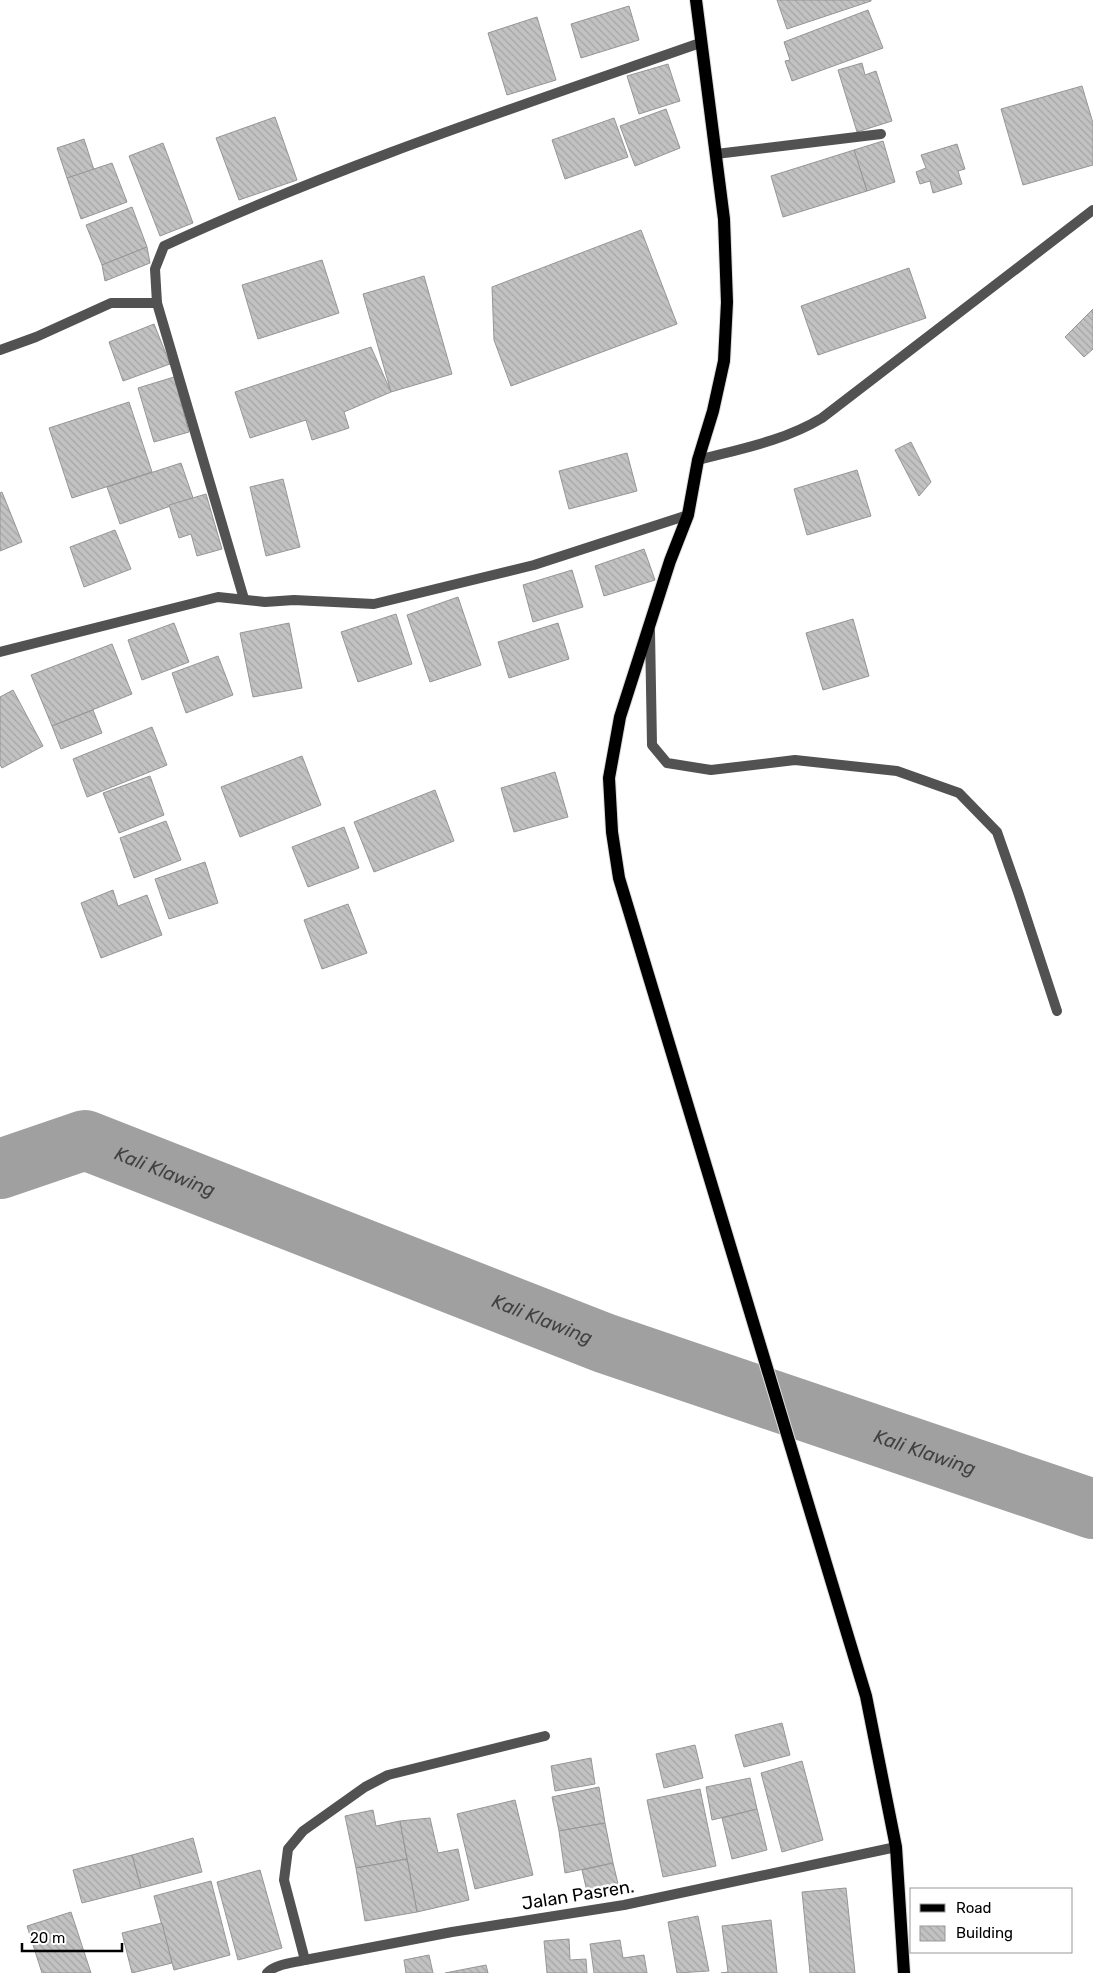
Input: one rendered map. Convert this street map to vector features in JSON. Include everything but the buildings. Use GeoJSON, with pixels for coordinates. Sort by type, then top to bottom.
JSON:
{"type":"FeatureCollection","features":[{"type":"Feature","properties":{"kind":"main road"},"geometry":{"type":"LineString","coordinates":[[696,0],[724,219],[727,302],[724,361],[713,411],[698,460],[688,515],[670,561],[620,717],[608,778],[612,832],[619,878],[866,1696],[896,1846],[904,1973]]}},
{"type":"Feature","properties":{"kind":"street"},"geometry":{"type":"LineString","coordinates":[[244,599],[157,303],[154,269],[164,246],[232,214],[412,145],[700,43]]}},
{"type":"Feature","properties":{"kind":"street"},"geometry":{"type":"LineString","coordinates":[[716,154],[881,134]]}},
{"type":"Feature","properties":{"kind":"street"},"geometry":{"type":"LineString","coordinates":[[698,460],[786,437],[822,418],[1093,210]]}},
{"type":"Feature","properties":{"kind":"street"},"geometry":{"type":"LineString","coordinates":[[0,350],[36,337],[111,303],[157,303]]}},
{"type":"Feature","properties":{"kind":"street"},"geometry":{"type":"LineString","coordinates":[[0,652],[218,597],[265,602],[294,600],[374,604],[534,565],[688,515]]}},
{"type":"Feature","properties":{"kind":"street"},"geometry":{"type":"LineString","coordinates":[[650,625],[652,745],[667,763],[711,770],[795,760],[897,770],[959,793],[997,832],[1057,1011]]}},
{"type":"Feature","properties":{"kind":"street"},"geometry":{"type":"LineString","coordinates":[[305,1960],[284,1880],[288,1848],[303,1831],[365,1787],[388,1775],[545,1736]]}},
{"type":"Feature","properties":{"kind":"street","name":"Jalan Pasren."},"geometry":{"type":"LineString","coordinates":[[267,1973],[269,1970],[283,1965],[305,1960],[452,1932],[624,1905],[896,1846]]}},
{"type":"Feature","properties":{"kind":"waterway","name":"Kali Klawing"},"geometry":{"type":"LineString","coordinates":[[0,1169],[85,1140],[604,1343],[1093,1509]]}}]}
